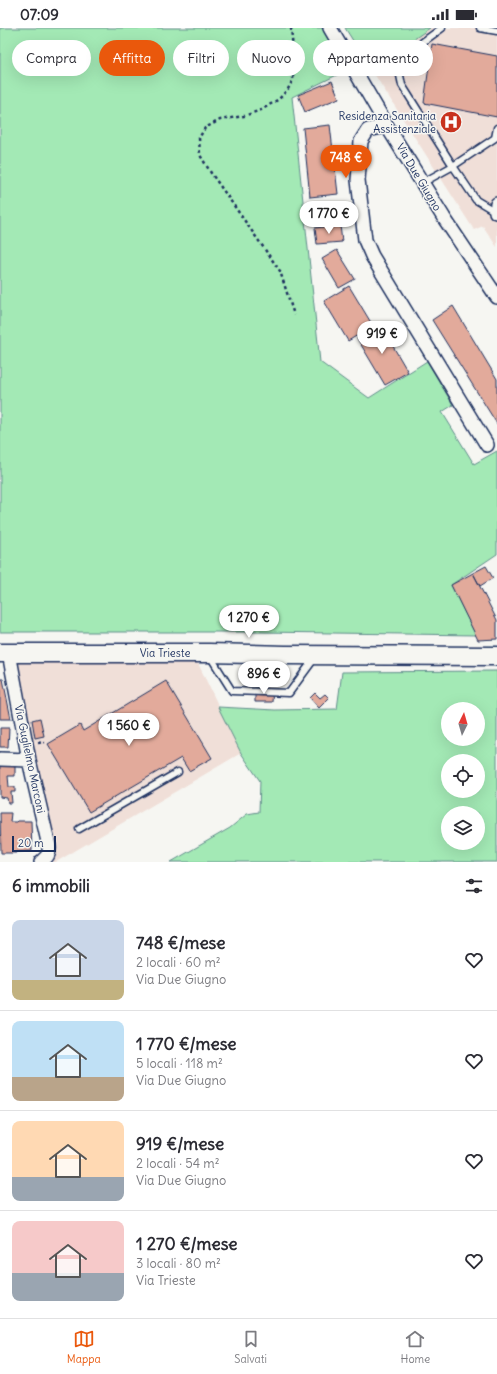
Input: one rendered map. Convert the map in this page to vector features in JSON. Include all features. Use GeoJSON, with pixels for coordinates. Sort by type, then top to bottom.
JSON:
{"type":"FeatureCollection","features":[{"type":"Feature","properties":{"kind":"street","name":"Via Due Giugno"},"geometry":{"type":"LineString","coordinates":[[330,28],[422,183],[497,298]]}},
{"type":"Feature","properties":{"kind":"street"},"geometry":{"type":"LineString","coordinates":[[387,126],[368,130],[361,141],[358,180],[365,240],[372,256],[487,444]]}},
{"type":"Feature","properties":{"kind":"street","name":"Via Trieste"},"geometry":{"type":"LineString","coordinates":[[4,653],[209,653],[497,656]]}},
{"type":"Feature","properties":{"kind":"street","name":"Via Guglielmo Marconi"},"geometry":{"type":"LineString","coordinates":[[4,653],[49,846],[50,852],[40,862]]}},
{"type":"Feature","properties":{"kind":"street"},"geometry":{"type":"LineString","coordinates":[[0,759],[29,760]]}},
{"type":"Feature","properties":{"kind":"lane"},"geometry":{"type":"LineString","coordinates":[[442,28],[404,55],[398,66],[402,85],[476,200],[497,209]]}},
{"type":"Feature","properties":{"kind":"lane"},"geometry":{"type":"LineString","coordinates":[[480,28],[497,31]]}},
{"type":"Feature","properties":{"kind":"lane"},"geometry":{"type":"LineString","coordinates":[[422,183],[453,166],[495,138],[497,128]]}},
{"type":"Feature","properties":{"kind":"lane"},"geometry":{"type":"LineString","coordinates":[[209,653],[232,691],[289,693],[317,655]]}},
{"type":"Feature","properties":{"kind":"lane"},"geometry":{"type":"LineString","coordinates":[[79,829],[178,772]]}},
{"type":"Feature","properties":{"kind":"path"},"geometry":{"type":"LineString","coordinates":[[291,28],[294,61],[293,80],[288,89],[279,99],[261,110],[244,116],[220,120],[205,128],[199,138],[200,155],[280,271],[294,315]]}},
{"type":"Feature","properties":{"kind":"shaded area","name":"Residenza Sanitaria Assistenziale"},"geometry":{"type":"Polygon","coordinates":[[[430,28],[497,28],[497,247],[483,226],[474,230],[375,76],[433,76],[433,40],[413,40],[430,28]]]}},
{"type":"Feature","properties":{"kind":"shaded area"},"geometry":{"type":"Polygon","coordinates":[[[9,653],[195,657],[241,753],[56,862],[48,862],[9,653]]]}},
{"type":"Feature","properties":{"kind":"green space"},"geometry":{"type":"Polygon","coordinates":[[[0,28],[322,28],[329,40],[313,40],[313,76],[335,76],[292,97],[320,362],[369,398],[427,361],[453,405],[442,412],[474,464],[497,451],[497,554],[451,585],[476,635],[261,632],[0,632],[0,28]]]}},
{"type":"Feature","properties":{"kind":"green space"},"geometry":{"type":"Polygon","coordinates":[[[345,28],[430,28],[413,40],[353,40],[345,28]]]}},
{"type":"Feature","properties":{"kind":"green space"},"geometry":{"type":"Polygon","coordinates":[[[497,671],[497,862],[171,862],[230,828],[247,814],[259,812],[260,781],[241,753],[218,707],[275,710],[337,709],[342,672],[497,671]]]}},
{"type":"Feature","properties":{"kind":"building"},"geometry":{"type":"Polygon","coordinates":[[[433,44],[497,56],[497,117],[424,103],[428,76],[433,76],[433,44]]]}},
{"type":"Feature","properties":{"kind":"building"},"geometry":{"type":"Polygon","coordinates":[[[332,81],[339,98],[305,112],[298,95],[332,81]]]}},
{"type":"Feature","properties":{"kind":"building"},"geometry":{"type":"Polygon","coordinates":[[[330,125],[338,194],[310,197],[303,128],[330,125]]]}},
{"type":"Feature","properties":{"kind":"building"},"geometry":{"type":"Polygon","coordinates":[[[340,225],[342,242],[317,244],[315,228],[340,225]]]}},
{"type":"Feature","properties":{"kind":"building"},"geometry":{"type":"Polygon","coordinates":[[[337,250],[355,279],[339,288],[322,259],[337,250]]]}},
{"type":"Feature","properties":{"kind":"building"},"geometry":{"type":"Polygon","coordinates":[[[349,286],[373,326],[348,341],[324,301],[349,286]]]}},
{"type":"Feature","properties":{"kind":"building"},"geometry":{"type":"Polygon","coordinates":[[[453,306],[497,379],[497,424],[432,320],[453,306]]]}},
{"type":"Feature","properties":{"kind":"building"},"geometry":{"type":"Polygon","coordinates":[[[380,324],[408,372],[385,385],[357,338],[380,324]]]}},
{"type":"Feature","properties":{"kind":"building"},"geometry":{"type":"Polygon","coordinates":[[[486,566],[493,578],[480,586],[473,573],[486,566]]]}},
{"type":"Feature","properties":{"kind":"building"},"geometry":{"type":"Polygon","coordinates":[[[473,573],[497,620],[497,639],[478,640],[451,585],[473,573]]]}},
{"type":"Feature","properties":{"kind":"building"},"geometry":{"type":"Polygon","coordinates":[[[0,679],[3,679],[11,719],[0,719],[0,679]]]}},
{"type":"Feature","properties":{"kind":"building"},"geometry":{"type":"Polygon","coordinates":[[[166,681],[212,758],[189,771],[181,758],[89,812],[48,744],[80,725],[83,731],[166,681]]]}},
{"type":"Feature","properties":{"kind":"building"},"geometry":{"type":"Polygon","coordinates":[[[255,688],[273,689],[272,702],[255,702],[255,688]]]}},
{"type":"Feature","properties":{"kind":"building"},"geometry":{"type":"Polygon","coordinates":[[[315,693],[320,698],[325,694],[329,698],[319,708],[310,698],[315,693]]]}},
{"type":"Feature","properties":{"kind":"building"},"geometry":{"type":"Polygon","coordinates":[[[40,718],[44,736],[35,738],[32,720],[40,718]]]}},
{"type":"Feature","properties":{"kind":"building"},"geometry":{"type":"Polygon","coordinates":[[[0,728],[9,728],[8,747],[0,747],[0,728]]]}},
{"type":"Feature","properties":{"kind":"building"},"geometry":{"type":"Polygon","coordinates":[[[0,766],[15,766],[15,776],[8,776],[9,787],[15,787],[15,792],[11,792],[12,803],[8,803],[7,798],[0,797],[0,766]]]}},
{"type":"Feature","properties":{"kind":"building"},"geometry":{"type":"Polygon","coordinates":[[[0,813],[11,813],[10,822],[31,821],[32,851],[1,853],[0,813]]]}},
{"type":"Feature","properties":{"kind":"place","name":"Residenza Sanitaria Assistenziale"},"geometry":{"type":"Point","coordinates":[451,122]}}]}
